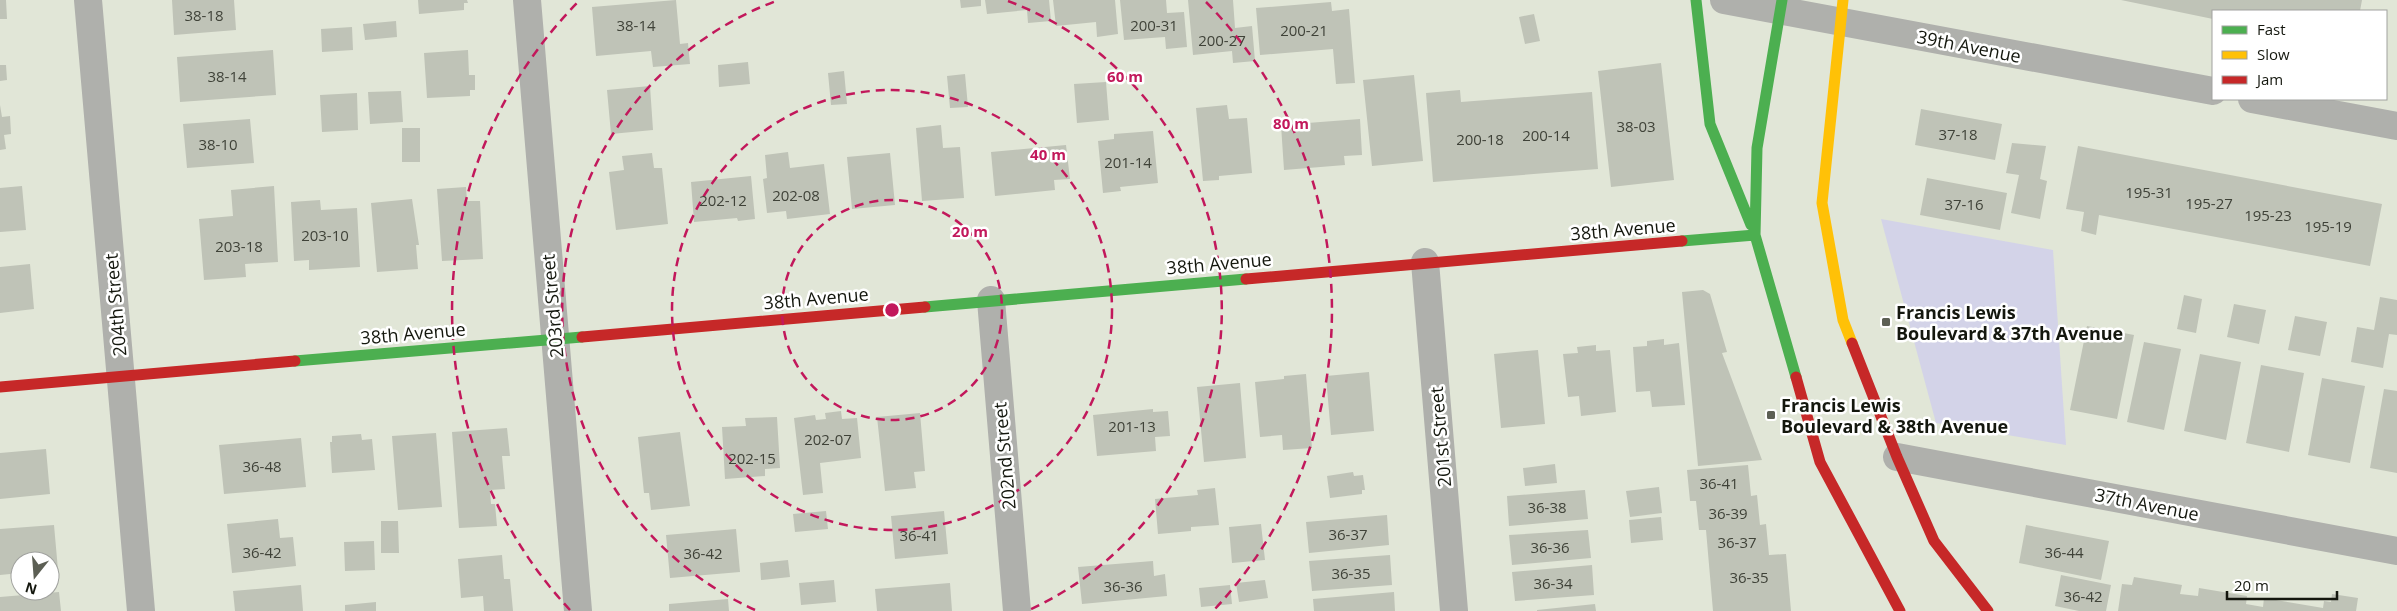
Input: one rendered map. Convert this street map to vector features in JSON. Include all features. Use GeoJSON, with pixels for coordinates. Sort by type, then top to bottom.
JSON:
{"type":"FeatureCollection","features":[{"type":"Feature","properties":{"kind":"street","name":"204th Street"},"geometry":{"type":"LineString","coordinates":[[88,0],[141,611]]}},
{"type":"Feature","properties":{"kind":"street","name":"203rd Street"},"geometry":{"type":"LineString","coordinates":[[527,0],[578,611]]}},
{"type":"Feature","properties":{"kind":"street"},"geometry":{"type":"LineString","coordinates":[[1696,0],[1710,124],[1755,235],[1820,462],[1895,608]]}},
{"type":"Feature","properties":{"kind":"street","name":"39th Avenue"},"geometry":{"type":"LineString","coordinates":[[1724,0],[1842,11],[2212,91]]}},
{"type":"Feature","properties":{"kind":"street"},"geometry":{"type":"LineString","coordinates":[[1755,235],[1757,148],[1781,5]]}},
{"type":"Feature","properties":{"kind":"street"},"geometry":{"type":"LineString","coordinates":[[1842,11],[1822,202],[1843,320],[1897,457],[1934,541],[1988,611]]}},
{"type":"Feature","properties":{"kind":"street"},"geometry":{"type":"LineString","coordinates":[[2257,100],[2397,126]]}},
{"type":"Feature","properties":{"kind":"street","name":"38th Avenue"},"geometry":{"type":"LineString","coordinates":[[0,387],[1425,262],[1755,235]]}},
{"type":"Feature","properties":{"kind":"street","name":"201st Street"},"geometry":{"type":"LineString","coordinates":[[1425,262],[1454,611]]}},
{"type":"Feature","properties":{"kind":"street","name":"202nd Street"},"geometry":{"type":"LineString","coordinates":[[991,300],[1018,611]]}},
{"type":"Feature","properties":{"kind":"street","name":"37th Avenue"},"geometry":{"type":"LineString","coordinates":[[1897,457],[2397,551]]}},
{"type":"Feature","properties":{"kind":"shaded area"},"geometry":{"type":"Polygon","coordinates":[[[1881,219],[2053,250],[2066,445],[1936,423],[1881,219]]]}},
{"type":"Feature","properties":{"kind":"building"},"geometry":{"type":"Polygon","coordinates":[[[0,0],[6,0],[7,19],[0,19],[0,0]]]}},
{"type":"Feature","properties":{"kind":"building"},"geometry":{"type":"Polygon","coordinates":[[[172,0],[234,0],[236,30],[174,35],[172,0]]]}},
{"type":"Feature","properties":{"kind":"building"},"geometry":{"type":"Polygon","coordinates":[[[418,0],[467,0],[468,3],[464,3],[464,10],[419,14],[418,0]]]}},
{"type":"Feature","properties":{"kind":"building"},"geometry":{"type":"Polygon","coordinates":[[[676,0],[680,44],[688,43],[690,64],[653,67],[651,51],[596,56],[592,7],[676,0]]]}},
{"type":"Feature","properties":{"kind":"building"},"geometry":{"type":"Polygon","coordinates":[[[960,0],[981,0],[981,6],[961,8],[960,0]]]}},
{"type":"Feature","properties":{"kind":"building"},"geometry":{"type":"Polygon","coordinates":[[[985,0],[1049,0],[1051,21],[1028,23],[1027,10],[987,14],[985,0]]]}},
{"type":"Feature","properties":{"kind":"building"},"geometry":{"type":"Polygon","coordinates":[[[1053,0],[1115,0],[1118,34],[1097,37],[1096,22],[1056,26],[1053,0]]]}},
{"type":"Feature","properties":{"kind":"building"},"geometry":{"type":"Polygon","coordinates":[[[1120,0],[1166,0],[1167,13],[1184,12],[1187,47],[1166,49],[1165,37],[1124,40],[1120,0]]]}},
{"type":"Feature","properties":{"kind":"building"},"geometry":{"type":"Polygon","coordinates":[[[1188,0],[1233,0],[1235,28],[1252,26],[1255,61],[1233,63],[1232,51],[1193,55],[1188,0]]]}},
{"type":"Feature","properties":{"kind":"building"},"geometry":{"type":"Polygon","coordinates":[[[2121,0],[2362,0],[2360,10],[2212,10],[2212,19],[2121,0]]]}},
{"type":"Feature","properties":{"kind":"building"},"geometry":{"type":"Polygon","coordinates":[[[1331,2],[1332,11],[1349,9],[1355,83],[1336,84],[1333,49],[1260,55],[1256,8],[1331,2]]]}},
{"type":"Feature","properties":{"kind":"building"},"geometry":{"type":"Polygon","coordinates":[[[1534,14],[1540,41],[1525,44],[1519,17],[1534,14]]]}},
{"type":"Feature","properties":{"kind":"building"},"geometry":{"type":"Polygon","coordinates":[[[396,21],[397,37],[365,40],[363,24],[396,21]]]}},
{"type":"Feature","properties":{"kind":"building"},"geometry":{"type":"Polygon","coordinates":[[[352,27],[353,50],[322,52],[321,29],[352,27]]]}},
{"type":"Feature","properties":{"kind":"building"},"geometry":{"type":"Polygon","coordinates":[[[273,50],[276,95],[180,102],[177,57],[273,50]]]}},
{"type":"Feature","properties":{"kind":"building"},"geometry":{"type":"Polygon","coordinates":[[[468,50],[469,75],[475,75],[475,90],[470,90],[470,96],[427,98],[424,53],[468,50]]]}},
{"type":"Feature","properties":{"kind":"building"},"geometry":{"type":"Polygon","coordinates":[[[748,62],[750,84],[719,87],[718,65],[748,62]]]}},
{"type":"Feature","properties":{"kind":"building"},"geometry":{"type":"Polygon","coordinates":[[[1661,63],[1674,180],[1611,187],[1598,71],[1661,63]]]}},
{"type":"Feature","properties":{"kind":"building"},"geometry":{"type":"Polygon","coordinates":[[[0,65],[6,65],[7,80],[0,81],[0,65]]]}},
{"type":"Feature","properties":{"kind":"building"},"geometry":{"type":"Polygon","coordinates":[[[844,71],[847,104],[831,105],[828,73],[844,71]]]}},
{"type":"Feature","properties":{"kind":"building"},"geometry":{"type":"Polygon","coordinates":[[[965,74],[968,107],[950,108],[947,76],[965,74]]]}},
{"type":"Feature","properties":{"kind":"building"},"geometry":{"type":"Polygon","coordinates":[[[1414,75],[1423,161],[1372,166],[1363,80],[1414,75]]]}},
{"type":"Feature","properties":{"kind":"building"},"geometry":{"type":"Polygon","coordinates":[[[1106,82],[1109,120],[1077,123],[1074,84],[1106,82]]]}},
{"type":"Feature","properties":{"kind":"building"},"geometry":{"type":"Polygon","coordinates":[[[650,86],[653,130],[611,134],[607,90],[650,86]]]}},
{"type":"Feature","properties":{"kind":"building"},"geometry":{"type":"Polygon","coordinates":[[[1460,90],[1461,102],[1592,92],[1598,169],[1433,182],[1426,93],[1460,90]]]}},
{"type":"Feature","properties":{"kind":"building"},"geometry":{"type":"Polygon","coordinates":[[[401,91],[403,122],[370,124],[368,92],[401,91]]]}},
{"type":"Feature","properties":{"kind":"building"},"geometry":{"type":"Polygon","coordinates":[[[357,93],[358,130],[322,132],[320,95],[357,93]]]}},
{"type":"Feature","properties":{"kind":"building"},"geometry":{"type":"Polygon","coordinates":[[[0,105],[2,117],[10,116],[11,134],[4,135],[6,149],[0,150],[0,105]]]}},
{"type":"Feature","properties":{"kind":"building"},"geometry":{"type":"Polygon","coordinates":[[[1227,105],[1229,119],[1247,118],[1252,173],[1219,176],[1219,180],[1203,181],[1196,108],[1227,105]]]}},
{"type":"Feature","properties":{"kind":"building"},"geometry":{"type":"Polygon","coordinates":[[[1921,109],[2002,124],[1995,160],[1915,145],[1921,109]]]}},
{"type":"Feature","properties":{"kind":"building"},"geometry":{"type":"Polygon","coordinates":[[[250,119],[254,163],[187,168],[183,124],[250,119]]]}},
{"type":"Feature","properties":{"kind":"building"},"geometry":{"type":"Polygon","coordinates":[[[1360,119],[1362,155],[1344,156],[1345,165],[1284,170],[1281,125],[1360,119]]]}},
{"type":"Feature","properties":{"kind":"building"},"geometry":{"type":"Polygon","coordinates":[[[941,125],[943,148],[960,147],[964,198],[922,201],[916,128],[941,125]]]}},
{"type":"Feature","properties":{"kind":"building"},"geometry":{"type":"Polygon","coordinates":[[[402,128],[420,128],[420,162],[402,162],[402,128]]]}},
{"type":"Feature","properties":{"kind":"building"},"geometry":{"type":"Polygon","coordinates":[[[1153,131],[1158,183],[1120,187],[1121,191],[1103,193],[1098,141],[1114,139],[1114,134],[1153,131]]]}},
{"type":"Feature","properties":{"kind":"building"},"geometry":{"type":"Polygon","coordinates":[[[2012,143],[2046,146],[2040,179],[2047,181],[2040,219],[2011,213],[2019,175],[2006,173],[2012,143]]]}},
{"type":"Feature","properties":{"kind":"building"},"geometry":{"type":"Polygon","coordinates":[[[1066,145],[1070,179],[1054,180],[1055,190],[995,196],[991,152],[1066,145]]]}},
{"type":"Feature","properties":{"kind":"building"},"geometry":{"type":"Polygon","coordinates":[[[2078,146],[2382,204],[2370,266],[2099,215],[2096,235],[2081,231],[2084,212],[2066,209],[2078,146]]]}},
{"type":"Feature","properties":{"kind":"building"},"geometry":{"type":"Polygon","coordinates":[[[788,152],[790,168],[824,164],[830,214],[787,219],[786,211],[767,213],[763,179],[767,178],[765,155],[788,152]]]}},
{"type":"Feature","properties":{"kind":"building"},"geometry":{"type":"Polygon","coordinates":[[[652,153],[654,168],[662,168],[668,224],[616,230],[609,172],[624,170],[622,156],[652,153]]]}},
{"type":"Feature","properties":{"kind":"building"},"geometry":{"type":"Polygon","coordinates":[[[890,153],[895,205],[852,209],[847,157],[890,153]]]}},
{"type":"Feature","properties":{"kind":"building"},"geometry":{"type":"Polygon","coordinates":[[[751,176],[755,219],[738,221],[737,218],[694,222],[691,182],[751,176]]]}},
{"type":"Feature","properties":{"kind":"building"},"geometry":{"type":"Polygon","coordinates":[[[1927,178],[2007,193],[2000,230],[1920,215],[1927,178]]]}},
{"type":"Feature","properties":{"kind":"building"},"geometry":{"type":"Polygon","coordinates":[[[22,186],[26,230],[0,232],[0,188],[22,186]]]}},
{"type":"Feature","properties":{"kind":"building"},"geometry":{"type":"Polygon","coordinates":[[[274,186],[278,262],[245,264],[246,277],[204,280],[199,219],[233,216],[231,190],[274,186]]]}},
{"type":"Feature","properties":{"kind":"building"},"geometry":{"type":"Polygon","coordinates":[[[466,187],[467,201],[480,201],[483,259],[442,261],[437,189],[466,187]]]}},
{"type":"Feature","properties":{"kind":"building"},"geometry":{"type":"Polygon","coordinates":[[[412,199],[419,245],[416,245],[418,269],[377,272],[371,203],[412,199]]]}},
{"type":"Feature","properties":{"kind":"building"},"geometry":{"type":"Polygon","coordinates":[[[320,200],[321,210],[357,208],[360,267],[309,270],[309,260],[294,261],[291,202],[320,200]]]}},
{"type":"Feature","properties":{"kind":"building"},"geometry":{"type":"Polygon","coordinates":[[[30,264],[34,309],[0,313],[0,267],[30,264]]]}},
{"type":"Feature","properties":{"kind":"building"},"geometry":{"type":"Polygon","coordinates":[[[1703,290],[1710,294],[1727,352],[1722,353],[1762,460],[1698,466],[1682,292],[1703,290]]]}},
{"type":"Feature","properties":{"kind":"building"},"geometry":{"type":"Polygon","coordinates":[[[2184,295],[2202,299],[2196,333],[2177,329],[2184,295]]]}},
{"type":"Feature","properties":{"kind":"building"},"geometry":{"type":"Polygon","coordinates":[[[2380,297],[2397,300],[2397,335],[2389,334],[2383,368],[2351,362],[2357,327],[2374,330],[2380,297]]]}},
{"type":"Feature","properties":{"kind":"building"},"geometry":{"type":"Polygon","coordinates":[[[2234,304],[2266,310],[2259,344],[2227,337],[2234,304]]]}},
{"type":"Feature","properties":{"kind":"building"},"geometry":{"type":"Polygon","coordinates":[[[2295,316],[2327,322],[2320,356],[2288,350],[2295,316]]]}},
{"type":"Feature","properties":{"kind":"building"},"geometry":{"type":"Polygon","coordinates":[[[2087,326],[2134,335],[2117,419],[2070,410],[2087,326]]]}},
{"type":"Feature","properties":{"kind":"building"},"geometry":{"type":"Polygon","coordinates":[[[1664,339],[1664,345],[1679,343],[1685,405],[1652,407],[1650,391],[1636,392],[1633,347],[1647,346],[1647,341],[1664,339]]]}},
{"type":"Feature","properties":{"kind":"building"},"geometry":{"type":"Polygon","coordinates":[[[2144,342],[2181,349],[2164,430],[2127,422],[2144,342]]]}},
{"type":"Feature","properties":{"kind":"building"},"geometry":{"type":"Polygon","coordinates":[[[1596,345],[1596,351],[1610,350],[1616,412],[1581,416],[1579,396],[1568,397],[1563,354],[1578,353],[1577,347],[1596,345]]]}},
{"type":"Feature","properties":{"kind":"building"},"geometry":{"type":"Polygon","coordinates":[[[1538,350],[1545,424],[1501,428],[1494,354],[1538,350]]]}},
{"type":"Feature","properties":{"kind":"building"},"geometry":{"type":"Polygon","coordinates":[[[2200,354],[2241,362],[2226,440],[2184,431],[2200,354]]]}},
{"type":"Feature","properties":{"kind":"building"},"geometry":{"type":"Polygon","coordinates":[[[2261,365],[2304,373],[2289,452],[2246,443],[2261,365]]]}},
{"type":"Feature","properties":{"kind":"building"},"geometry":{"type":"Polygon","coordinates":[[[1369,372],[1374,431],[1331,435],[1326,376],[1369,372]]]}},
{"type":"Feature","properties":{"kind":"building"},"geometry":{"type":"Polygon","coordinates":[[[1306,374],[1312,448],[1283,450],[1282,435],[1260,437],[1255,382],[1284,379],[1284,376],[1306,374]]]}},
{"type":"Feature","properties":{"kind":"building"},"geometry":{"type":"Polygon","coordinates":[[[2322,378],[2365,386],[2350,463],[2308,455],[2322,378]]]}},
{"type":"Feature","properties":{"kind":"building"},"geometry":{"type":"Polygon","coordinates":[[[1240,383],[1246,458],[1204,462],[1197,387],[1240,383]]]}},
{"type":"Feature","properties":{"kind":"building"},"geometry":{"type":"Polygon","coordinates":[[[2384,389],[2397,391],[2397,473],[2370,468],[2384,389]]]}},
{"type":"Feature","properties":{"kind":"building"},"geometry":{"type":"Polygon","coordinates":[[[1153,409],[1153,412],[1168,411],[1170,436],[1155,437],[1156,451],[1097,456],[1093,415],[1153,409]]]}},
{"type":"Feature","properties":{"kind":"building"},"geometry":{"type":"Polygon","coordinates":[[[841,411],[842,419],[857,418],[861,458],[820,463],[823,493],[803,495],[794,418],[815,415],[816,420],[826,419],[825,413],[841,411]]]}},
{"type":"Feature","properties":{"kind":"building"},"geometry":{"type":"Polygon","coordinates":[[[920,413],[925,471],[914,472],[916,488],[885,491],[877,417],[920,413]]]}},
{"type":"Feature","properties":{"kind":"building"},"geometry":{"type":"Polygon","coordinates":[[[777,417],[780,468],[765,469],[765,476],[725,479],[722,427],[746,426],[745,418],[777,417]]]}},
{"type":"Feature","properties":{"kind":"building"},"geometry":{"type":"Polygon","coordinates":[[[507,428],[510,456],[502,456],[505,489],[490,490],[491,504],[495,504],[497,526],[459,528],[452,432],[507,428]]]}},
{"type":"Feature","properties":{"kind":"building"},"geometry":{"type":"Polygon","coordinates":[[[680,432],[690,506],[651,510],[649,493],[644,493],[638,437],[680,432]]]}},
{"type":"Feature","properties":{"kind":"building"},"geometry":{"type":"Polygon","coordinates":[[[436,433],[442,507],[398,510],[392,436],[436,433]]]}},
{"type":"Feature","properties":{"kind":"building"},"geometry":{"type":"Polygon","coordinates":[[[361,434],[362,440],[372,439],[375,470],[332,473],[330,442],[332,442],[332,436],[361,434]]]}},
{"type":"Feature","properties":{"kind":"building"},"geometry":{"type":"Polygon","coordinates":[[[301,438],[306,487],[224,494],[219,445],[301,438]]]}},
{"type":"Feature","properties":{"kind":"building"},"geometry":{"type":"Polygon","coordinates":[[[46,449],[50,494],[0,499],[0,453],[46,449]]]}},
{"type":"Feature","properties":{"kind":"building"},"geometry":{"type":"Polygon","coordinates":[[[1555,464],[1557,483],[1525,486],[1523,468],[1555,464]]]}},
{"type":"Feature","properties":{"kind":"building"},"geometry":{"type":"Polygon","coordinates":[[[1748,465],[1751,496],[1757,495],[1760,525],[1766,524],[1769,555],[1786,554],[1791,611],[1713,611],[1706,530],[1699,530],[1696,501],[1690,501],[1687,470],[1748,465]]]}},
{"type":"Feature","properties":{"kind":"building"},"geometry":{"type":"Polygon","coordinates":[[[1353,472],[1354,476],[1363,475],[1365,490],[1362,490],[1362,494],[1330,498],[1327,476],[1353,472]]]}},
{"type":"Feature","properties":{"kind":"building"},"geometry":{"type":"Polygon","coordinates":[[[1659,487],[1662,513],[1630,517],[1626,491],[1659,487]]]}},
{"type":"Feature","properties":{"kind":"building"},"geometry":{"type":"Polygon","coordinates":[[[1215,488],[1219,525],[1191,527],[1191,531],[1158,534],[1155,499],[1198,495],[1197,490],[1215,488]]]}},
{"type":"Feature","properties":{"kind":"building"},"geometry":{"type":"Polygon","coordinates":[[[1585,490],[1588,519],[1509,526],[1507,496],[1585,490]]]}},
{"type":"Feature","properties":{"kind":"building"},"geometry":{"type":"Polygon","coordinates":[[[826,511],[828,529],[795,532],[793,514],[826,511]]]}},
{"type":"Feature","properties":{"kind":"building"},"geometry":{"type":"Polygon","coordinates":[[[944,511],[948,554],[895,559],[891,516],[944,511]]]}},
{"type":"Feature","properties":{"kind":"building"},"geometry":{"type":"Polygon","coordinates":[[[1387,515],[1389,545],[1309,553],[1306,522],[1387,515]]]}},
{"type":"Feature","properties":{"kind":"building"},"geometry":{"type":"Polygon","coordinates":[[[1661,517],[1663,540],[1631,543],[1629,520],[1661,517]]]}},
{"type":"Feature","properties":{"kind":"building"},"geometry":{"type":"Polygon","coordinates":[[[278,519],[280,538],[293,537],[296,566],[232,573],[227,524],[278,519]]]}},
{"type":"Feature","properties":{"kind":"building"},"geometry":{"type":"Polygon","coordinates":[[[381,521],[398,521],[399,553],[381,553],[381,521]]]}},
{"type":"Feature","properties":{"kind":"building"},"geometry":{"type":"Polygon","coordinates":[[[1261,524],[1265,560],[1232,563],[1229,527],[1261,524]]]}},
{"type":"Feature","properties":{"kind":"building"},"geometry":{"type":"Polygon","coordinates":[[[54,525],[56,551],[10,551],[10,574],[0,575],[0,529],[54,525]]]}},
{"type":"Feature","properties":{"kind":"building"},"geometry":{"type":"Polygon","coordinates":[[[2026,525],[2109,541],[2101,580],[2019,563],[2026,525]]]}},
{"type":"Feature","properties":{"kind":"building"},"geometry":{"type":"Polygon","coordinates":[[[736,529],[740,572],[670,578],[666,535],[736,529]]]}},
{"type":"Feature","properties":{"kind":"building"},"geometry":{"type":"Polygon","coordinates":[[[1588,530],[1591,558],[1512,565],[1509,535],[1588,530]]]}},
{"type":"Feature","properties":{"kind":"building"},"geometry":{"type":"Polygon","coordinates":[[[374,541],[375,570],[345,571],[344,542],[374,541]]]}},
{"type":"Feature","properties":{"kind":"building"},"geometry":{"type":"Polygon","coordinates":[[[502,555],[504,579],[510,579],[513,611],[484,611],[483,596],[461,598],[458,559],[502,555]]]}},
{"type":"Feature","properties":{"kind":"building"},"geometry":{"type":"Polygon","coordinates":[[[1390,555],[1392,585],[1312,591],[1309,561],[1390,555]]]}},
{"type":"Feature","properties":{"kind":"building"},"geometry":{"type":"Polygon","coordinates":[[[788,560],[790,577],[761,580],[760,563],[788,560]]]}},
{"type":"Feature","properties":{"kind":"building"},"geometry":{"type":"Polygon","coordinates":[[[1153,561],[1154,576],[1165,574],[1167,596],[1082,604],[1078,567],[1153,561]]]}},
{"type":"Feature","properties":{"kind":"building"},"geometry":{"type":"Polygon","coordinates":[[[1592,565],[1594,595],[1515,601],[1512,572],[1592,565]]]}},
{"type":"Feature","properties":{"kind":"building"},"geometry":{"type":"Polygon","coordinates":[[[2061,575],[2111,585],[2106,611],[2079,611],[2055,606],[2061,575]]]}},
{"type":"Feature","properties":{"kind":"building"},"geometry":{"type":"Polygon","coordinates":[[[2134,577],[2182,585],[2180,594],[2198,596],[2199,588],[2247,596],[2246,604],[2263,607],[2264,598],[2323,608],[2324,601],[2331,602],[2332,594],[2358,598],[2356,611],[2118,611],[2122,584],[2132,585],[2134,577]]]}},
{"type":"Feature","properties":{"kind":"building"},"geometry":{"type":"Polygon","coordinates":[[[834,580],[836,602],[801,605],[799,583],[834,580]]]}},
{"type":"Feature","properties":{"kind":"building"},"geometry":{"type":"Polygon","coordinates":[[[1265,580],[1268,598],[1239,602],[1236,583],[1265,580]]]}},
{"type":"Feature","properties":{"kind":"building"},"geometry":{"type":"Polygon","coordinates":[[[950,583],[952,611],[877,611],[875,589],[950,583]]]}},
{"type":"Feature","properties":{"kind":"building"},"geometry":{"type":"Polygon","coordinates":[[[301,585],[303,611],[235,611],[233,591],[301,585]]]}},
{"type":"Feature","properties":{"kind":"building"},"geometry":{"type":"Polygon","coordinates":[[[1230,585],[1232,604],[1201,607],[1199,588],[1230,585]]]}},
{"type":"Feature","properties":{"kind":"building"},"geometry":{"type":"Polygon","coordinates":[[[1394,592],[1395,611],[1314,611],[1313,599],[1394,592]]]}},
{"type":"Feature","properties":{"kind":"building"},"geometry":{"type":"Polygon","coordinates":[[[10,596],[10,601],[60,601],[61,611],[0,611],[0,597],[10,596]]]}},
{"type":"Feature","properties":{"kind":"building"},"geometry":{"type":"Polygon","coordinates":[[[728,599],[729,611],[669,611],[669,604],[728,599]]]}},
{"type":"Feature","properties":{"kind":"building"},"geometry":{"type":"Polygon","coordinates":[[[376,602],[376,611],[345,611],[345,605],[376,602]]]}},
{"type":"Feature","properties":{"kind":"building"},"geometry":{"type":"Polygon","coordinates":[[[1595,604],[1596,611],[1537,611],[1537,610],[1595,604]]]}},
{"type":"Feature","properties":{"kind":"traffic: fast"},"geometry":{"type":"LineString","coordinates":[[1696,0],[1710,124],[1751,225]]}},
{"type":"Feature","properties":{"kind":"traffic: fast"},"geometry":{"type":"LineString","coordinates":[[1782,0],[1757,148],[1755,235],[1796,377]]}},
{"type":"Feature","properties":{"kind":"traffic: fast"},"geometry":{"type":"LineString","coordinates":[[1682,241],[1755,235]]}},
{"type":"Feature","properties":{"kind":"traffic: fast"},"geometry":{"type":"LineString","coordinates":[[925,307],[1246,279]]}},
{"type":"Feature","properties":{"kind":"traffic: fast"},"geometry":{"type":"LineString","coordinates":[[295,361],[582,337]]}},
{"type":"Feature","properties":{"kind":"traffic: slow"},"geometry":{"type":"LineString","coordinates":[[1843,0],[1822,203],[1843,320],[1852,343]]}},
{"type":"Feature","properties":{"kind":"traffic: jam"},"geometry":{"type":"LineString","coordinates":[[1246,279],[1682,241]]}},
{"type":"Feature","properties":{"kind":"traffic: jam"},"geometry":{"type":"LineString","coordinates":[[582,337],[925,307]]}},
{"type":"Feature","properties":{"kind":"traffic: jam"},"geometry":{"type":"LineString","coordinates":[[1852,343],[1897,457],[1934,541],[1988,611]]}},
{"type":"Feature","properties":{"kind":"traffic: jam"},"geometry":{"type":"LineString","coordinates":[[0,387],[295,361]]}},
{"type":"Feature","properties":{"kind":"traffic: jam"},"geometry":{"type":"LineString","coordinates":[[1796,377],[1820,462],[1900,611]]}},
{"type":"Feature","properties":{"kind":"place","name":"Francis Lewis Boulevard & 37th Avenue"},"geometry":{"type":"Point","coordinates":[1886,322]}},
{"type":"Feature","properties":{"kind":"place","name":"Francis Lewis Boulevard & 38th Avenue"},"geometry":{"type":"Point","coordinates":[1771,415]}}]}
